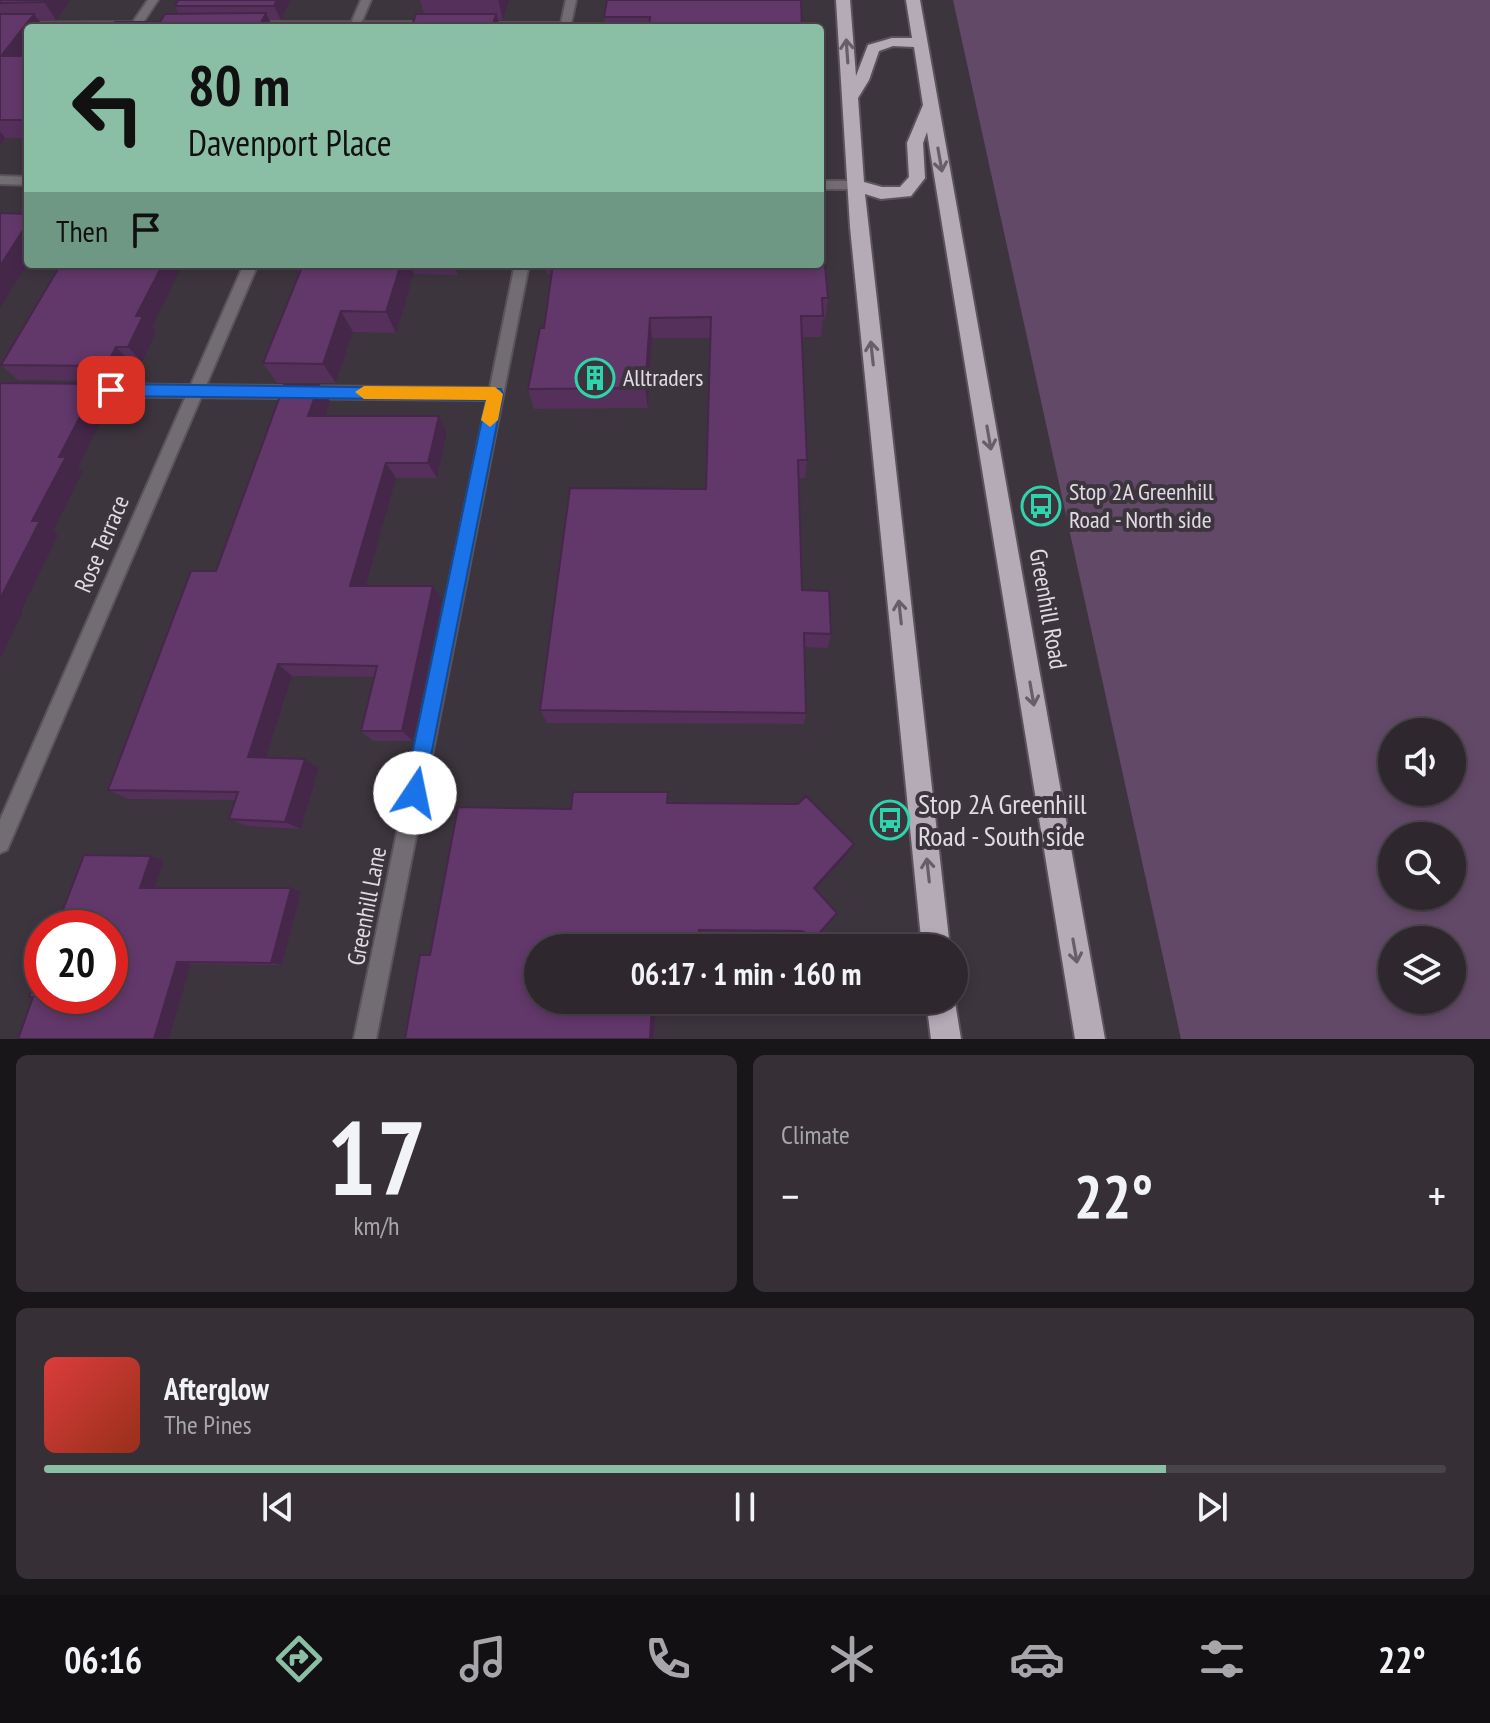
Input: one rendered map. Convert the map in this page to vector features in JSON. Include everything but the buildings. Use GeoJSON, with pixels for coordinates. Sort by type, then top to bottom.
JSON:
{"type":"FeatureCollection","features":[{"type":"Feature","properties":{"kind":"highway"},"geometry":{"type":"LineString","coordinates":[[843,0],[856,185],[935,934]]}},
{"type":"Feature","properties":{"kind":"highway","name":"Greenhill Road"},"geometry":{"type":"LineString","coordinates":[[913,0],[1090,1039]]}},
{"type":"Feature","properties":{"kind":"highway"},"geometry":{"type":"LineString","coordinates":[[850,98],[866,79],[873,48],[892,42],[921,43]]}},
{"type":"Feature","properties":{"kind":"highway"},"geometry":{"type":"LineString","coordinates":[[856,185],[881,193],[905,192],[917,178],[915,143],[931,105]]}},
{"type":"Feature","properties":{"kind":"highway"},"geometry":{"type":"LineString","coordinates":[[943,1014],[946,1039]]}},
{"type":"Feature","properties":{"kind":"street"},"geometry":{"type":"LineString","coordinates":[[137,24],[153,0]]}},
{"type":"Feature","properties":{"kind":"street"},"geometry":{"type":"LineString","coordinates":[[356,24],[366,0]]}},
{"type":"Feature","properties":{"kind":"street"},"geometry":{"type":"LineString","coordinates":[[566,24],[571,0]]}},
{"type":"Feature","properties":{"kind":"street"},"geometry":{"type":"LineString","coordinates":[[0,26],[24,26]]}},
{"type":"Feature","properties":{"kind":"street"},"geometry":{"type":"LineString","coordinates":[[0,180],[24,181]]}},
{"type":"Feature","properties":{"kind":"street"},"geometry":{"type":"LineString","coordinates":[[824,185],[856,185]]}},
{"type":"Feature","properties":{"kind":"street","name":"Rose Terrace"},"geometry":{"type":"LineString","coordinates":[[0,843],[249,268]]}},
{"type":"Feature","properties":{"kind":"street","name":"Greenhill Lane"},"geometry":{"type":"LineString","coordinates":[[365,1039],[521,268]]}},
{"type":"Feature","properties":{"kind":"street"},"geometry":{"type":"LineString","coordinates":[[60,390],[495,394]]}},
{"type":"Feature","properties":{"kind":"shaded area"},"geometry":{"type":"Polygon","coordinates":[[[953,0],[1490,0],[1490,1039],[1181,1039],[953,0]]]}},
{"type":"Feature","properties":{"kind":"slow traffic"},"geometry":{"type":"LineString","coordinates":[[364,392],[495,394],[490,420]]}},
{"type":"Feature","properties":{"kind":"place","name":"Alltraders"},"geometry":{"type":"Point","coordinates":[595,378]}},
{"type":"Feature","properties":{"kind":"place","name":"Stop 2A Greenhill Road - North side"},"geometry":{"type":"Point","coordinates":[1041,506]}},
{"type":"Feature","properties":{"kind":"place","name":"Stop 2A Greenhill Road - South side"},"geometry":{"type":"Point","coordinates":[890,820]}},
{"type":"Feature","properties":{"kind":"route"},"geometry":{"type":"LineString","coordinates":[[111,390],[495,394],[415,793]]}}]}
